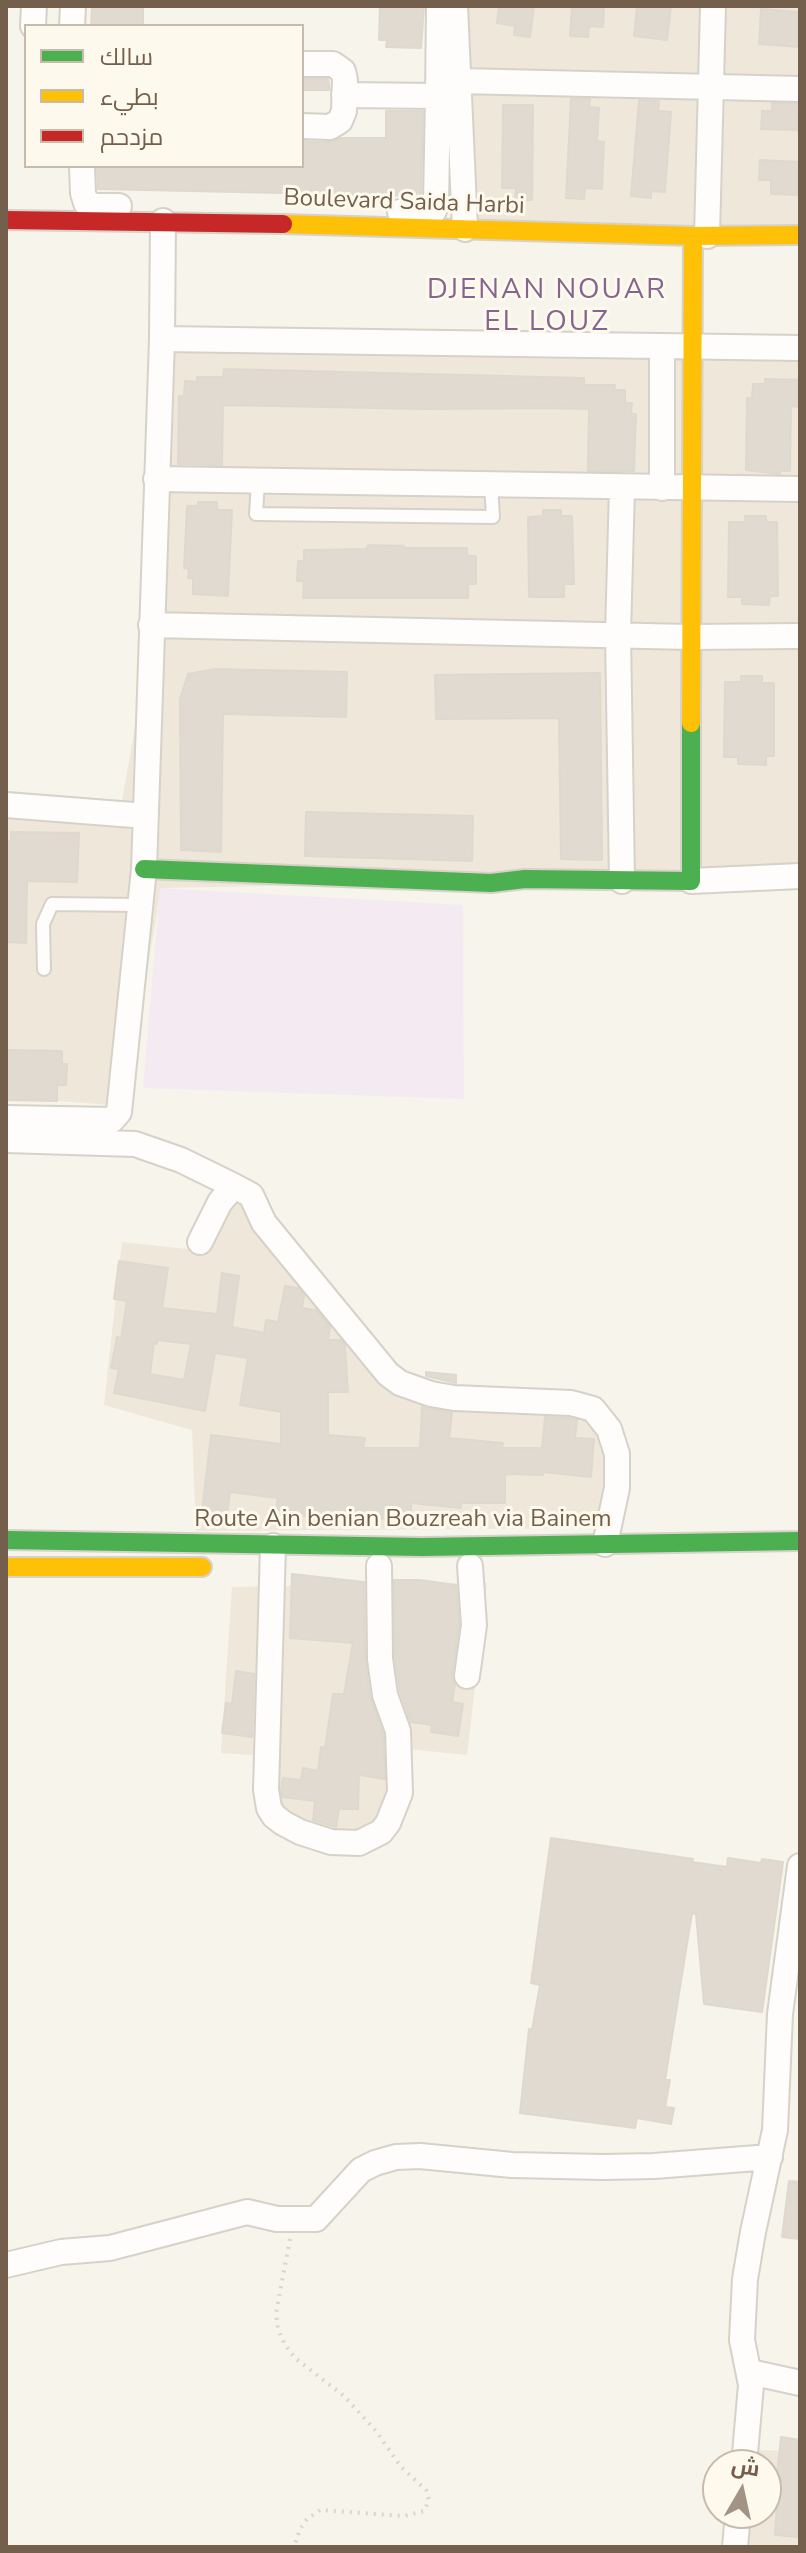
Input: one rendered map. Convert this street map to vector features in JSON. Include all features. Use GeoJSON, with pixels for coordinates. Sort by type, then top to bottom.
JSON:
{"type":"FeatureCollection","features":[{"type":"Feature","properties":{"kind":"street"},"geometry":{"type":"LineString","coordinates":[[82,168],[86,203],[96,206],[434,211],[439,6]]}},
{"type":"Feature","properties":{"kind":"street"},"geometry":{"type":"LineString","coordinates":[[455,6],[465,229]]}},
{"type":"Feature","properties":{"kind":"street"},"geometry":{"type":"LineString","coordinates":[[691,881],[694,346],[711,87],[713,6]]}},
{"type":"Feature","properties":{"kind":"street"},"geometry":{"type":"LineString","coordinates":[[304,64],[333,64],[343,71],[344,95],[344,111],[340,121],[330,127],[304,126]]}},
{"type":"Feature","properties":{"kind":"street"},"geometry":{"type":"LineString","coordinates":[[460,81],[800,89]]}},
{"type":"Feature","properties":{"kind":"street"},"geometry":{"type":"LineString","coordinates":[[344,95],[438,96]]}},
{"type":"Feature","properties":{"kind":"street","name":"Boulevard Saida Harbi"},"geometry":{"type":"LineString","coordinates":[[6,220],[163,221],[700,236],[800,235]]}},
{"type":"Feature","properties":{"kind":"street"},"geometry":{"type":"LineString","coordinates":[[112,1120],[119,1112],[144,869],[162,339],[163,221]]}},
{"type":"Feature","properties":{"kind":"street"},"geometry":{"type":"LineString","coordinates":[[162,339],[800,348]]}},
{"type":"Feature","properties":{"kind":"street"},"geometry":{"type":"LineString","coordinates":[[662,346],[662,488]]}},
{"type":"Feature","properties":{"kind":"street"},"geometry":{"type":"LineString","coordinates":[[156,479],[800,489]]}},
{"type":"Feature","properties":{"kind":"street"},"geometry":{"type":"LineString","coordinates":[[622,487],[618,634],[622,881]]}},
{"type":"Feature","properties":{"kind":"street"},"geometry":{"type":"LineString","coordinates":[[151,625],[691,637],[800,636]]}},
{"type":"Feature","properties":{"kind":"street"},"geometry":{"type":"LineString","coordinates":[[6,805],[146,816]]}},
{"type":"Feature","properties":{"kind":"street"},"geometry":{"type":"LineString","coordinates":[[144,869],[491,883],[525,879],[691,881],[800,876]]}},
{"type":"Feature","properties":{"kind":"street"},"geometry":{"type":"LineString","coordinates":[[6,1118],[112,1120],[135,1144]]}},
{"type":"Feature","properties":{"kind":"street"},"geometry":{"type":"LineString","coordinates":[[6,1140],[135,1144],[181,1160],[251,1195],[264,1223],[388,1374],[400,1383],[454,1398],[571,1403],[587,1406],[599,1414],[609,1429],[617,1454],[618,1472],[614,1508],[605,1544]]}},
{"type":"Feature","properties":{"kind":"street"},"geometry":{"type":"LineString","coordinates":[[200,1242],[220,1202],[234,1186]]}},
{"type":"Feature","properties":{"kind":"street","name":"Route Ain benian Bouzreah via Bainem"},"geometry":{"type":"LineString","coordinates":[[6,1540],[271,1562],[605,1544],[800,1541]]}},
{"type":"Feature","properties":{"kind":"street"},"geometry":{"type":"LineString","coordinates":[[271,1562],[266,1790],[269,1808],[278,1820],[300,1832],[345,1844],[371,1839],[381,1832],[400,1793],[398,1731],[385,1695],[380,1659],[378,1566]]}},
{"type":"Feature","properties":{"kind":"street"},"geometry":{"type":"LineString","coordinates":[[467,1676],[474,1625],[470,1566]]}},
{"type":"Feature","properties":{"kind":"street","name":"Route Ain benian Bouzreah via Bainem"},"geometry":{"type":"LineString","coordinates":[[6,1567],[225,1567]]}},
{"type":"Feature","properties":{"kind":"street"},"geometry":{"type":"LineString","coordinates":[[746,2449],[750,2372],[742,2340],[745,2279],[770,2157],[788,2114],[780,2014],[800,1866]]}},
{"type":"Feature","properties":{"kind":"street"},"geometry":{"type":"LineString","coordinates":[[6,2265],[61,2252],[110,2248],[247,2212],[293,2221],[316,2219],[361,2170],[396,2157],[420,2156],[566,2167],[654,2166],[770,2157]]}},
{"type":"Feature","properties":{"kind":"street"},"geometry":{"type":"LineString","coordinates":[[750,2372],[800,2383]]}},
{"type":"Feature","properties":{"kind":"lane"},"geometry":{"type":"LineString","coordinates":[[258,481],[256,514],[493,517],[491,485]]}},
{"type":"Feature","properties":{"kind":"lane"},"geometry":{"type":"LineString","coordinates":[[44,969],[43,924],[52,904],[140,905]]}},
{"type":"Feature","properties":{"kind":"path"},"geometry":{"type":"LineString","coordinates":[[293,2221],[276,2313],[278,2329],[285,2345],[295,2358],[344,2396],[376,2431],[401,2467],[426,2490],[429,2500],[424,2511],[404,2516],[320,2510],[307,2519],[294,2547]]}},
{"type":"Feature","properties":{"kind":"shaded area"},"geometry":{"type":"Polygon","coordinates":[[[453,6],[800,6],[800,232],[462,225],[453,6]]]}},
{"type":"Feature","properties":{"kind":"shaded area"},"geometry":{"type":"Polygon","coordinates":[[[164,333],[800,342],[800,876],[161,888],[125,1106],[6,1097],[6,803],[122,801],[154,619],[164,333]]]}},
{"type":"Feature","properties":{"kind":"shaded area"},"geometry":{"type":"Polygon","coordinates":[[[160,888],[463,905],[464,1099],[143,1088],[160,888]]]}},
{"type":"Feature","properties":{"kind":"shaded area"},"geometry":{"type":"Polygon","coordinates":[[[234,1186],[400,1383],[571,1403],[609,1429],[609,1528],[196,1531],[192,1430],[104,1405],[122,1242],[205,1251],[234,1186]]]}},
{"type":"Feature","properties":{"kind":"shaded area"},"geometry":{"type":"Polygon","coordinates":[[[487,1583],[467,1755],[399,1748],[400,1793],[371,1839],[283,1823],[267,1756],[221,1753],[232,1587],[487,1583]]]}},
{"type":"Feature","properties":{"kind":"shaded area"},"geometry":{"type":"Polygon","coordinates":[[[782,2451],[800,2451],[800,2547],[735,2547],[737,2529],[782,2529],[782,2451]]]}},
{"type":"Feature","properties":{"kind":"building"},"geometry":{"type":"Polygon","coordinates":[[[92,6],[143,6],[143,24],[91,24],[92,6]]]}},
{"type":"Feature","properties":{"kind":"building"},"geometry":{"type":"Polygon","coordinates":[[[380,6],[424,6],[421,48],[386,47],[387,40],[379,40],[380,6]]]}},
{"type":"Feature","properties":{"kind":"building"},"geometry":{"type":"Polygon","coordinates":[[[499,6],[534,6],[530,37],[514,35],[515,26],[497,23],[499,6]]]}},
{"type":"Feature","properties":{"kind":"building"},"geometry":{"type":"Polygon","coordinates":[[[572,6],[604,6],[603,27],[589,26],[588,37],[570,36],[572,6]]]}},
{"type":"Feature","properties":{"kind":"building"},"geometry":{"type":"Polygon","coordinates":[[[637,6],[671,6],[667,40],[634,36],[637,6]]]}},
{"type":"Feature","properties":{"kind":"building"},"geometry":{"type":"Polygon","coordinates":[[[761,9],[800,12],[800,47],[759,44],[761,9]]]}},
{"type":"Feature","properties":{"kind":"building"},"geometry":{"type":"Polygon","coordinates":[[[304,79],[328,79],[330,90],[304,90],[304,79]]]}},
{"type":"Feature","properties":{"kind":"building"},"geometry":{"type":"Polygon","coordinates":[[[571,99],[590,99],[589,107],[599,108],[597,141],[604,142],[602,189],[585,188],[584,199],[566,198],[571,99]]]}},
{"type":"Feature","properties":{"kind":"building"},"geometry":{"type":"Polygon","coordinates":[[[639,100],[659,101],[658,111],[671,112],[665,192],[651,191],[651,198],[631,196],[639,100]]]}},
{"type":"Feature","properties":{"kind":"building"},"geometry":{"type":"Polygon","coordinates":[[[772,103],[800,104],[800,130],[761,129],[762,111],[772,111],[772,103]]]}},
{"type":"Feature","properties":{"kind":"building"},"geometry":{"type":"Polygon","coordinates":[[[503,105],[533,105],[532,200],[515,200],[516,188],[502,188],[503,105]]]}},
{"type":"Feature","properties":{"kind":"building"},"geometry":{"type":"Polygon","coordinates":[[[386,111],[423,111],[421,196],[98,189],[97,168],[304,168],[304,141],[386,138],[386,111]]]}},
{"type":"Feature","properties":{"kind":"building"},"geometry":{"type":"Polygon","coordinates":[[[760,160],[800,162],[800,195],[771,194],[771,180],[759,180],[760,160]]]}},
{"type":"Feature","properties":{"kind":"building"},"geometry":{"type":"Polygon","coordinates":[[[224,369],[584,378],[584,385],[615,385],[614,390],[625,390],[625,403],[632,403],[631,414],[636,414],[634,471],[588,471],[589,409],[548,408],[223,405],[222,465],[178,464],[179,396],[184,396],[185,381],[197,382],[197,377],[223,377],[224,369]]]}},
{"type":"Feature","properties":{"kind":"building"},"geometry":{"type":"Polygon","coordinates":[[[765,379],[800,380],[800,407],[791,406],[790,471],[780,471],[780,474],[746,470],[747,398],[752,398],[753,384],[765,384],[765,379]]]}},
{"type":"Feature","properties":{"kind":"building"},"geometry":{"type":"Polygon","coordinates":[[[198,502],[217,502],[217,510],[232,510],[228,596],[193,594],[193,578],[188,578],[189,569],[184,568],[187,506],[198,506],[198,502]]]}},
{"type":"Feature","properties":{"kind":"building"},"geometry":{"type":"Polygon","coordinates":[[[543,510],[561,510],[561,516],[572,516],[574,584],[564,584],[564,597],[529,597],[528,517],[543,516],[543,510]]]}},
{"type":"Feature","properties":{"kind":"building"},"geometry":{"type":"Polygon","coordinates":[[[745,516],[766,516],[766,522],[777,522],[778,596],[770,596],[769,605],[742,604],[742,597],[728,597],[729,522],[745,522],[745,516]]]}},
{"type":"Feature","properties":{"kind":"building"},"geometry":{"type":"Polygon","coordinates":[[[368,545],[467,548],[467,556],[476,556],[476,584],[468,584],[468,598],[303,598],[304,581],[297,581],[298,561],[304,561],[304,550],[367,549],[368,545]]]}},
{"type":"Feature","properties":{"kind":"building"},"geometry":{"type":"Polygon","coordinates":[[[215,669],[347,672],[346,717],[223,714],[221,852],[181,850],[180,699],[188,674],[215,669]]]}},
{"type":"Feature","properties":{"kind":"building"},"geometry":{"type":"Polygon","coordinates":[[[600,673],[602,860],[561,859],[559,718],[436,719],[435,675],[600,673]]]}},
{"type":"Feature","properties":{"kind":"building"},"geometry":{"type":"Polygon","coordinates":[[[741,676],[762,676],[762,683],[774,683],[774,756],[766,756],[766,765],[738,764],[738,757],[724,757],[725,682],[741,682],[741,676]]]}},
{"type":"Feature","properties":{"kind":"building"},"geometry":{"type":"Polygon","coordinates":[[[306,812],[473,816],[472,861],[305,856],[306,812]]]}},
{"type":"Feature","properties":{"kind":"building"},"geometry":{"type":"Polygon","coordinates":[[[11,832],[79,833],[77,882],[27,881],[26,943],[6,942],[6,841],[11,842],[11,832]]]}},
{"type":"Feature","properties":{"kind":"building"},"geometry":{"type":"Polygon","coordinates":[[[6,1050],[62,1051],[62,1064],[67,1064],[66,1085],[57,1085],[57,1101],[6,1100],[6,1050]]]}},
{"type":"Feature","properties":{"kind":"building"},"geometry":{"type":"Polygon","coordinates":[[[119,1261],[168,1268],[162,1308],[217,1314],[222,1273],[239,1276],[232,1327],[264,1333],[266,1320],[278,1322],[285,1286],[298,1288],[304,1295],[302,1308],[316,1310],[330,1327],[328,1340],[341,1340],[345,1345],[348,1392],[328,1392],[328,1435],[365,1438],[363,1448],[420,1448],[422,1407],[452,1413],[449,1438],[503,1443],[502,1448],[542,1448],[545,1417],[569,1418],[577,1420],[575,1438],[594,1439],[591,1477],[543,1472],[543,1475],[505,1474],[505,1503],[461,1503],[461,1508],[411,1503],[411,1518],[362,1519],[362,1522],[304,1516],[276,1509],[278,1498],[230,1492],[226,1522],[201,1519],[211,1435],[281,1444],[281,1412],[240,1405],[248,1358],[215,1353],[205,1411],[114,1393],[119,1369],[111,1368],[117,1337],[121,1338],[127,1301],[114,1299],[119,1261]],[[157,1340],[150,1374],[184,1380],[191,1344],[157,1340]]]}},
{"type":"Feature","properties":{"kind":"building"},"geometry":{"type":"Polygon","coordinates":[[[426,1372],[456,1375],[456,1383],[426,1376],[426,1372]]]}},
{"type":"Feature","properties":{"kind":"building"},"geometry":{"type":"Polygon","coordinates":[[[292,1574],[364,1582],[365,1661],[370,1697],[383,1734],[385,1779],[359,1775],[358,1809],[339,1809],[336,1827],[313,1820],[315,1801],[282,1797],[281,1791],[283,1778],[301,1780],[303,1768],[318,1771],[321,1747],[325,1748],[333,1694],[344,1694],[353,1643],[290,1638],[292,1574]]]}},
{"type":"Feature","properties":{"kind":"building"},"geometry":{"type":"Polygon","coordinates":[[[394,1580],[456,1585],[459,1624],[452,1674],[455,1684],[452,1702],[463,1704],[458,1736],[431,1732],[432,1725],[411,1722],[400,1691],[395,1658],[394,1580]]]}},
{"type":"Feature","properties":{"kind":"building"},"geometry":{"type":"Polygon","coordinates":[[[236,1671],[254,1674],[252,1737],[222,1733],[226,1703],[232,1704],[236,1671]]]}},
{"type":"Feature","properties":{"kind":"building"},"geometry":{"type":"Polygon","coordinates":[[[551,1838],[727,1867],[728,1858],[761,1863],[762,1859],[783,1862],[762,2012],[704,2004],[696,1914],[692,1913],[665,2080],[670,2080],[665,2107],[674,2108],[671,2124],[637,2118],[635,2128],[520,2113],[529,2029],[532,2030],[540,1985],[531,1983],[551,1838]]]}},
{"type":"Feature","properties":{"kind":"building"},"geometry":{"type":"Polygon","coordinates":[[[789,2181],[800,2182],[800,2239],[782,2237],[789,2181]]]}},
{"type":"Feature","properties":{"kind":"building"},"geometry":{"type":"Polygon","coordinates":[[[781,2437],[800,2440],[798,2537],[775,2535],[775,2529],[782,2529],[781,2437]]]}},
{"type":"Feature","properties":{"kind":"traffic: fast"},"geometry":{"type":"LineString","coordinates":[[144,869],[491,883],[525,879],[691,881],[691,723]]}},
{"type":"Feature","properties":{"kind":"traffic: fast"},"geometry":{"type":"LineString","coordinates":[[6,1540],[422,1547],[800,1541]]}},
{"type":"Feature","properties":{"kind":"traffic: slow"},"geometry":{"type":"LineString","coordinates":[[283,224],[693,236],[800,235]]}},
{"type":"Feature","properties":{"kind":"traffic: slow"},"geometry":{"type":"LineString","coordinates":[[691,723],[693,236]]}},
{"type":"Feature","properties":{"kind":"traffic: slow"},"geometry":{"type":"LineString","coordinates":[[6,1567],[202,1567]]}},
{"type":"Feature","properties":{"kind":"traffic: jam"},"geometry":{"type":"LineString","coordinates":[[6,220],[283,224]]}},
{"type":"Feature","properties":{"kind":"district","name":"DJENAN NOUAR EL LOUZ"},"geometry":{"type":"Point","coordinates":[547,307]}}]}
